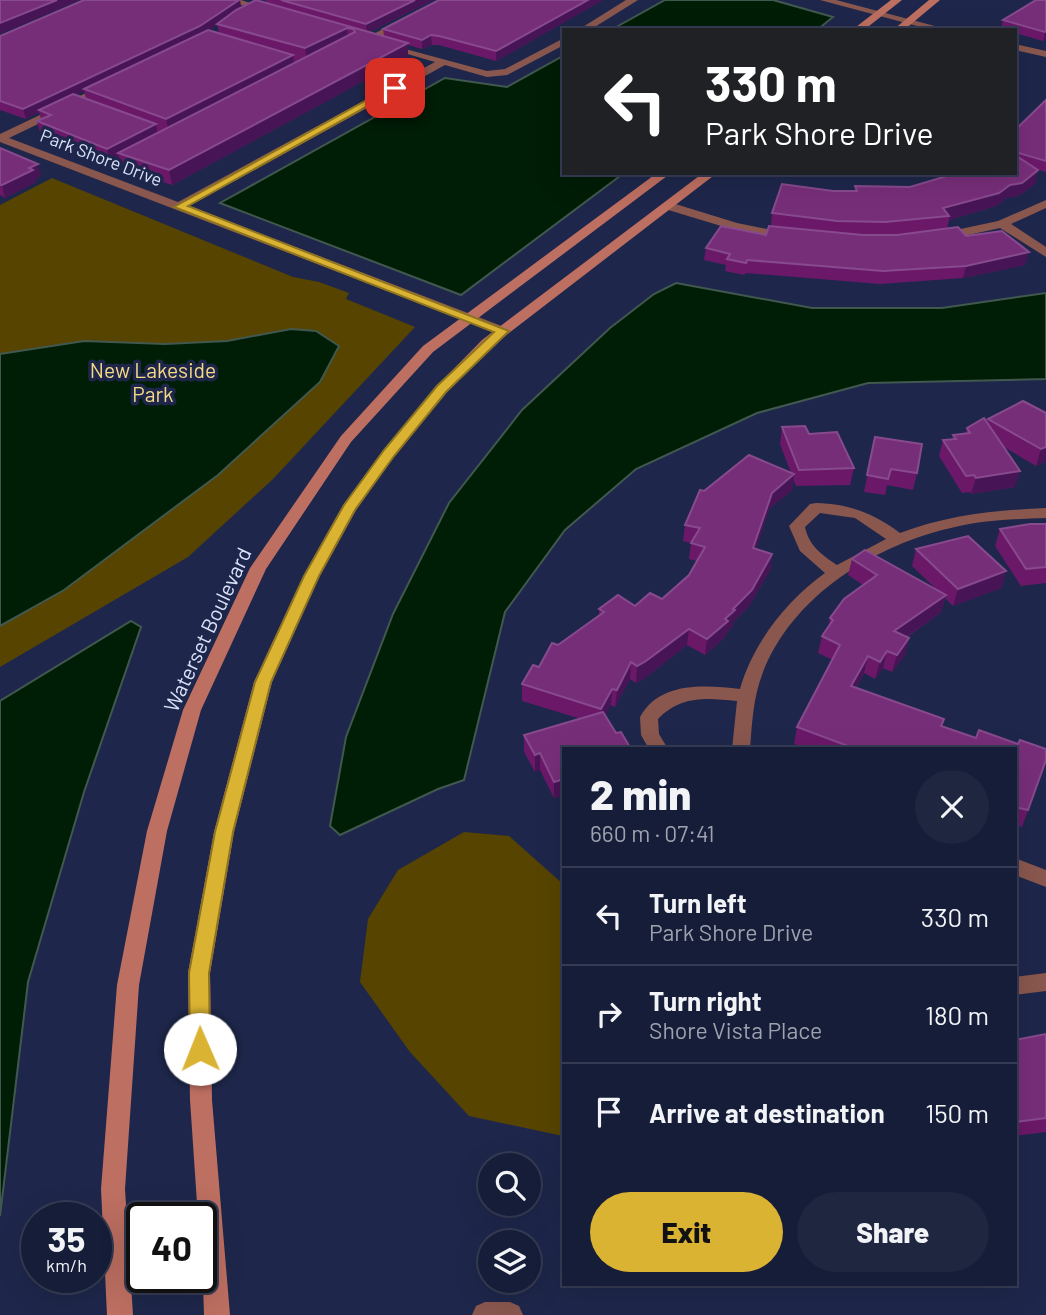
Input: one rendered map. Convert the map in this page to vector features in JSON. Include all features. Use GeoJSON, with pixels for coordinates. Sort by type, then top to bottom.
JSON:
{"type":"FeatureCollection","features":[{"type":"Feature","properties":{"kind":"street"},"geometry":{"type":"LineString","coordinates":[[231,0],[281,15]]}},
{"type":"Feature","properties":{"kind":"street"},"geometry":{"type":"LineString","coordinates":[[245,13],[272,0]]}},
{"type":"Feature","properties":{"kind":"street"},"geometry":{"type":"LineString","coordinates":[[367,40],[446,0]]}},
{"type":"Feature","properties":{"kind":"street"},"geometry":{"type":"LineString","coordinates":[[586,28],[633,0]]}},
{"type":"Feature","properties":{"kind":"street"},"geometry":{"type":"LineString","coordinates":[[825,0],[937,28]]}},
{"type":"Feature","properties":{"kind":"street"},"geometry":{"type":"LineString","coordinates":[[860,28],[897,0]]}},
{"type":"Feature","properties":{"kind":"street"},"geometry":{"type":"LineString","coordinates":[[900,28],[935,0]]}},
{"type":"Feature","properties":{"kind":"street"},"geometry":{"type":"LineString","coordinates":[[355,36],[487,74],[508,72],[562,42]]}},
{"type":"Feature","properties":{"kind":"street"},"geometry":{"type":"LineString","coordinates":[[1017,47],[1046,54]]}},
{"type":"Feature","properties":{"kind":"street"},"geometry":{"type":"LineString","coordinates":[[179,207],[443,62]]}},
{"type":"Feature","properties":{"kind":"street"},"geometry":{"type":"LineString","coordinates":[[0,138],[122,79]]}},
{"type":"Feature","properties":{"kind":"street","name":"Park Shore Drive"},"geometry":{"type":"LineString","coordinates":[[0,138],[502,331]]}},
{"type":"Feature","properties":{"kind":"street","name":"Waterset Boulevard"},"geometry":{"type":"LineString","coordinates":[[120,1315],[113,1189],[128,985],[157,831],[192,710],[258,568],[301,501],[346,439],[428,349],[662,175]]}},
{"type":"Feature","properties":{"kind":"street"},"geometry":{"type":"LineString","coordinates":[[217,1315],[201,1100],[199,973],[224,832],[263,682],[312,576],[349,509],[389,453],[442,389],[502,331],[708,175]]}},
{"type":"Feature","properties":{"kind":"street"},"geometry":{"type":"LineString","coordinates":[[928,240],[1002,224],[1046,204]]}},
{"type":"Feature","properties":{"kind":"street"},"geometry":{"type":"LineString","coordinates":[[669,206],[735,226],[797,238]]}},
{"type":"Feature","properties":{"kind":"street"},"geometry":{"type":"LineString","coordinates":[[1002,224],[1046,253]]}},
{"type":"Feature","properties":{"kind":"street"},"geometry":{"type":"LineString","coordinates":[[835,572],[814,558],[799,540],[797,526],[816,508],[839,508],[865,514],[897,539]]}},
{"type":"Feature","properties":{"kind":"street"},"geometry":{"type":"LineString","coordinates":[[741,747],[743,718],[755,668],[776,630],[810,593],[835,572],[897,539],[935,527],[988,516],[1046,513]]}},
{"type":"Feature","properties":{"kind":"street"},"geometry":{"type":"LineString","coordinates":[[658,747],[650,735],[649,717],[659,705],[688,691],[748,696]]}},
{"type":"Feature","properties":{"kind":"street"},"geometry":{"type":"LineString","coordinates":[[1017,867],[1046,879]]}},
{"type":"Feature","properties":{"kind":"street"},"geometry":{"type":"LineString","coordinates":[[1017,986],[1046,982]]}},
{"type":"Feature","properties":{"kind":"street"},"geometry":{"type":"LineString","coordinates":[[485,1315],[510,1315]]}},
{"type":"Feature","properties":{"kind":"lane"},"geometry":{"type":"LineString","coordinates":[[74,103],[86,107]]}},
{"type":"Feature","properties":{"kind":"lane"},"geometry":{"type":"LineString","coordinates":[[113,167],[136,155]]}},
{"type":"Feature","properties":{"kind":"green space","name":"New Lakeside Park"},"geometry":{"type":"Polygon","coordinates":[[[52,178],[293,277],[319,282],[349,293],[346,299],[415,327],[273,479],[188,557],[0,667],[0,205],[52,178]]]}},
{"type":"Feature","properties":{"kind":"green space"},"geometry":{"type":"Polygon","coordinates":[[[464,832],[509,836],[562,883],[562,1136],[469,1116],[410,1052],[360,982],[368,919],[398,870],[464,832]]]}},
{"type":"Feature","properties":{"kind":"shaded area"},"geometry":{"type":"Polygon","coordinates":[[[665,0],[773,0],[833,17],[819,28],[615,28],[665,0]]]}},
{"type":"Feature","properties":{"kind":"shaded area"},"geometry":{"type":"Polygon","coordinates":[[[562,57],[562,175],[621,175],[461,295],[220,203],[445,78],[507,87],[562,57]]]}},
{"type":"Feature","properties":{"kind":"shaded area"},"geometry":{"type":"Polygon","coordinates":[[[676,283],[812,308],[942,308],[1046,293],[1046,379],[868,383],[757,413],[636,469],[565,530],[505,612],[464,780],[438,789],[340,835],[330,826],[346,737],[393,614],[449,503],[522,410],[610,328],[654,294],[676,283]]]}},
{"type":"Feature","properties":{"kind":"shaded area"},"geometry":{"type":"Polygon","coordinates":[[[291,329],[316,331],[339,346],[320,382],[218,475],[64,590],[0,626],[0,354],[84,341],[165,344],[227,341],[291,329]]]}},
{"type":"Feature","properties":{"kind":"shaded area"},"geometry":{"type":"Polygon","coordinates":[[[131,621],[141,627],[84,792],[28,982],[0,1216],[0,701],[131,621]]]}},
{"type":"Feature","properties":{"kind":"building"},"geometry":{"type":"Polygon","coordinates":[[[0,0],[57,0],[0,23],[0,0]]]}},
{"type":"Feature","properties":{"kind":"building"},"geometry":{"type":"Polygon","coordinates":[[[84,0],[239,0],[200,26],[23,109],[0,101],[0,36],[84,0]]]}},
{"type":"Feature","properties":{"kind":"building"},"geometry":{"type":"Polygon","coordinates":[[[256,0],[408,43],[169,170],[118,153],[355,32],[347,28],[305,48],[217,24],[256,0]]]}},
{"type":"Feature","properties":{"kind":"building"},"geometry":{"type":"Polygon","coordinates":[[[281,0],[415,0],[366,24],[281,0]]]}},
{"type":"Feature","properties":{"kind":"building"},"geometry":{"type":"Polygon","coordinates":[[[439,0],[588,0],[496,51],[439,36],[431,35],[422,40],[383,29],[439,0]]]}},
{"type":"Feature","properties":{"kind":"building"},"geometry":{"type":"Polygon","coordinates":[[[1036,0],[1046,0],[1045,32],[1003,20],[1036,0]]]}},
{"type":"Feature","properties":{"kind":"building"},"geometry":{"type":"Polygon","coordinates":[[[208,30],[293,55],[166,119],[84,89],[208,30]]]}},
{"type":"Feature","properties":{"kind":"building"},"geometry":{"type":"Polygon","coordinates":[[[73,94],[156,124],[107,149],[37,121],[51,115],[39,110],[73,94]]]}},
{"type":"Feature","properties":{"kind":"building"},"geometry":{"type":"Polygon","coordinates":[[[1046,100],[1046,161],[1017,153],[1017,128],[1046,100]]]}},
{"type":"Feature","properties":{"kind":"building"},"geometry":{"type":"Polygon","coordinates":[[[0,148],[38,164],[29,168],[33,170],[0,185],[0,148]]]}},
{"type":"Feature","properties":{"kind":"building"},"geometry":{"type":"Polygon","coordinates":[[[1017,156],[1038,170],[1022,183],[1010,185],[999,193],[943,208],[949,216],[885,222],[837,221],[772,213],[782,184],[833,191],[857,191],[855,186],[910,187],[950,175],[1017,175],[1017,156]]]}},
{"type":"Feature","properties":{"kind":"building"},"geometry":{"type":"Polygon","coordinates":[[[721,226],[766,235],[769,226],[863,235],[897,235],[958,227],[966,236],[1002,231],[1029,252],[966,266],[883,271],[747,260],[746,263],[727,259],[730,254],[706,248],[721,226]]]}},
{"type":"Feature","properties":{"kind":"building"},"geometry":{"type":"Polygon","coordinates":[[[1023,401],[1046,413],[1046,447],[1041,449],[988,419],[1023,401]]]}},
{"type":"Feature","properties":{"kind":"building"},"geometry":{"type":"Polygon","coordinates":[[[984,418],[1020,471],[976,478],[974,475],[966,476],[943,440],[956,439],[953,435],[970,433],[967,428],[984,418]]]}},
{"type":"Feature","properties":{"kind":"building"},"geometry":{"type":"Polygon","coordinates":[[[805,426],[809,434],[837,432],[854,468],[799,470],[782,427],[805,426]]]}},
{"type":"Feature","properties":{"kind":"building"},"geometry":{"type":"Polygon","coordinates":[[[875,437],[922,444],[917,473],[891,469],[888,479],[867,475],[875,437]]]}},
{"type":"Feature","properties":{"kind":"building"},"geometry":{"type":"Polygon","coordinates":[[[749,455],[794,474],[772,493],[753,548],[772,554],[752,590],[725,619],[728,621],[707,639],[689,629],[646,661],[637,666],[631,662],[617,690],[612,689],[601,709],[522,684],[533,665],[539,667],[552,643],[558,645],[604,612],[599,609],[618,595],[635,606],[650,593],[662,599],[689,575],[705,547],[691,543],[700,528],[685,525],[700,490],[704,491],[749,455]]]}},
{"type":"Feature","properties":{"kind":"building"},"geometry":{"type":"Polygon","coordinates":[[[1046,524],[1046,567],[1026,569],[1000,529],[1046,524]]]}},
{"type":"Feature","properties":{"kind":"building"},"geometry":{"type":"Polygon","coordinates":[[[968,536],[1006,571],[958,589],[916,549],[968,536]]]}},
{"type":"Feature","properties":{"kind":"building"},"geometry":{"type":"Polygon","coordinates":[[[865,550],[946,595],[894,631],[909,638],[897,655],[887,651],[880,662],[868,656],[851,686],[944,719],[941,726],[976,738],[979,730],[1018,744],[1020,740],[1046,749],[1046,760],[1028,810],[1017,807],[1017,747],[851,747],[797,727],[840,645],[822,636],[833,620],[830,618],[844,599],[877,575],[852,559],[865,550]]]}},
{"type":"Feature","properties":{"kind":"building"},"geometry":{"type":"Polygon","coordinates":[[[603,712],[616,733],[621,732],[630,747],[562,747],[562,780],[554,782],[540,753],[535,755],[524,735],[603,712]]]}},
{"type":"Feature","properties":{"kind":"building"},"geometry":{"type":"Polygon","coordinates":[[[1046,1034],[1046,1118],[1017,1122],[1017,1040],[1046,1034]]]}},
{"type":"Feature","properties":{"kind":"route"},"geometry":{"type":"LineString","coordinates":[[200,1049],[199,973],[224,832],[263,682],[312,576],[349,509],[389,453],[442,389],[502,331],[179,207],[395,88]]}}]}
